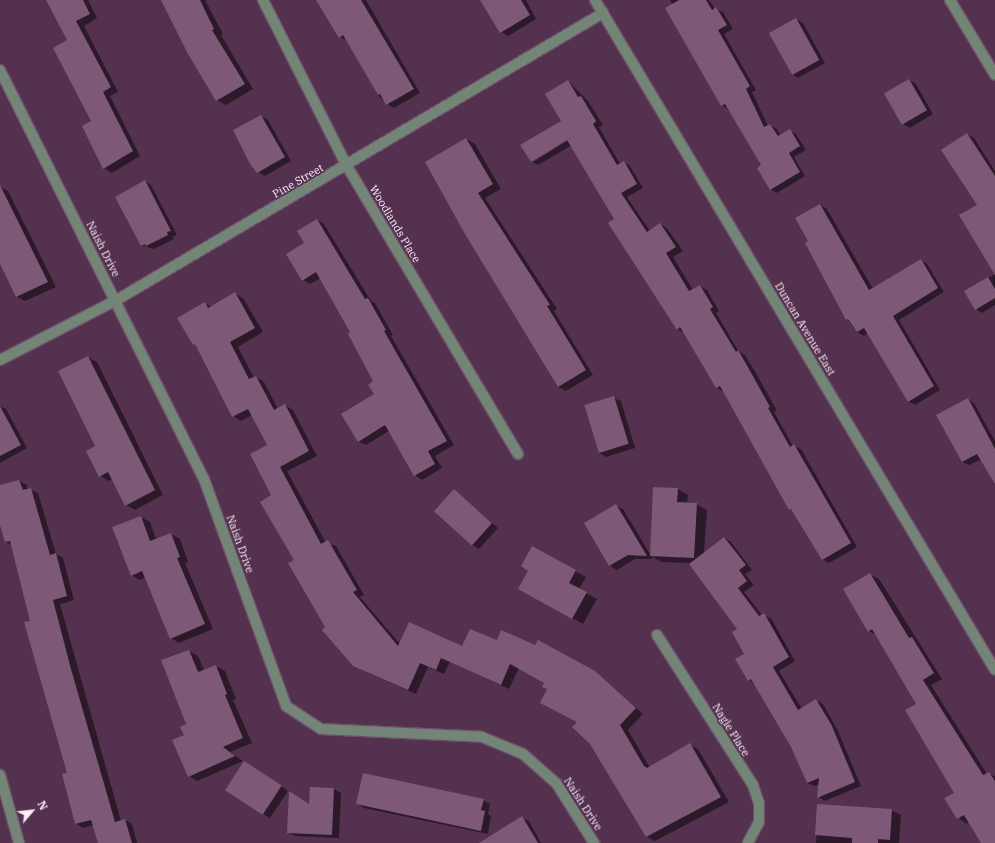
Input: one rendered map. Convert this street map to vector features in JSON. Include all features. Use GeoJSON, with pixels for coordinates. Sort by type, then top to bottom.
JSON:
{"type":"FeatureCollection","features":[{"type":"Feature","properties":{"kind":"street","name":"Woodlands Place"},"geometry":{"type":"LineString","coordinates":[[263,0],[347,166],[518,454]]}},
{"type":"Feature","properties":{"kind":"street","name":"Duncan Avenue East"},"geometry":{"type":"LineString","coordinates":[[595,0],[995,670]]}},
{"type":"Feature","properties":{"kind":"street"},"geometry":{"type":"LineString","coordinates":[[950,0],[995,76]]}},
{"type":"Feature","properties":{"kind":"street","name":"Pine Street"},"geometry":{"type":"LineString","coordinates":[[0,360],[115,301],[347,166],[603,13]]}},
{"type":"Feature","properties":{"kind":"street","name":"Naish Drive"},"geometry":{"type":"LineString","coordinates":[[0,70],[204,479],[286,706],[321,729],[482,737],[523,754],[557,784],[594,843]]}},
{"type":"Feature","properties":{"kind":"street","name":"Nagle Place"},"geometry":{"type":"LineString","coordinates":[[657,635],[753,785],[759,803],[759,822],[748,843]]}},
{"type":"Feature","properties":{"kind":"street"},"geometry":{"type":"LineString","coordinates":[[0,775],[19,843]]}},
{"type":"Feature","properties":{"kind":"building"},"geometry":{"type":"Polygon","coordinates":[[[46,0],[83,0],[90,14],[76,21],[111,87],[103,92],[133,151],[103,169],[82,126],[91,121],[53,48],[67,40],[46,0]]]}},
{"type":"Feature","properties":{"kind":"building"},"geometry":{"type":"Polygon","coordinates":[[[161,0],[200,0],[214,29],[212,30],[245,84],[216,101],[188,54],[161,0]]]}},
{"type":"Feature","properties":{"kind":"building"},"geometry":{"type":"Polygon","coordinates":[[[316,0],[361,0],[414,89],[386,105],[380,94],[378,95],[343,35],[339,38],[316,0]]]}},
{"type":"Feature","properties":{"kind":"building"},"geometry":{"type":"Polygon","coordinates":[[[480,0],[521,0],[530,15],[500,33],[480,0]]]}},
{"type":"Feature","properties":{"kind":"building"},"geometry":{"type":"Polygon","coordinates":[[[679,0],[706,0],[712,10],[716,7],[727,25],[718,30],[750,86],[746,89],[764,127],[770,124],[778,136],[790,129],[800,146],[789,153],[800,172],[770,190],[757,168],[761,165],[725,104],[721,106],[665,8],[679,0]]]}},
{"type":"Feature","properties":{"kind":"building"},"geometry":{"type":"Polygon","coordinates":[[[796,18],[819,60],[792,75],[769,33],[796,18]]]}},
{"type":"Feature","properties":{"kind":"building"},"geometry":{"type":"Polygon","coordinates":[[[909,79],[927,110],[902,125],[884,94],[909,79]]]}},
{"type":"Feature","properties":{"kind":"building"},"geometry":{"type":"Polygon","coordinates":[[[568,80],[578,97],[581,96],[596,121],[593,124],[617,165],[624,161],[637,184],[621,193],[647,232],[660,223],[676,247],[666,253],[689,291],[700,285],[713,307],[710,309],[736,352],[738,350],[770,407],[768,408],[790,447],[794,444],[851,543],[822,560],[791,509],[789,510],[720,386],[716,388],[680,327],[677,330],[608,223],[614,219],[567,140],[531,162],[520,145],[561,121],[545,94],[568,80]]]}},
{"type":"Feature","properties":{"kind":"building"},"geometry":{"type":"Polygon","coordinates":[[[261,115],[285,157],[257,173],[250,164],[233,130],[261,115]]]}},
{"type":"Feature","properties":{"kind":"building"},"geometry":{"type":"Polygon","coordinates":[[[967,133],[995,176],[995,275],[959,215],[977,205],[941,150],[967,133]]]}},
{"type":"Feature","properties":{"kind":"building"},"geometry":{"type":"Polygon","coordinates":[[[466,138],[493,184],[478,193],[550,305],[547,306],[586,370],[558,387],[465,234],[425,162],[466,138]]]}},
{"type":"Feature","properties":{"kind":"building"},"geometry":{"type":"Polygon","coordinates":[[[145,180],[171,231],[167,232],[168,235],[146,246],[145,244],[141,246],[115,197],[145,180]]]}},
{"type":"Feature","properties":{"kind":"building"},"geometry":{"type":"Polygon","coordinates":[[[0,185],[48,282],[16,297],[0,264],[0,185]]]}},
{"type":"Feature","properties":{"kind":"building"},"geometry":{"type":"Polygon","coordinates":[[[820,204],[869,290],[921,259],[938,288],[893,316],[934,386],[908,402],[864,328],[857,332],[848,319],[846,320],[805,243],[808,241],[795,218],[820,204]]]}},
{"type":"Feature","properties":{"kind":"building"},"geometry":{"type":"Polygon","coordinates":[[[317,219],[365,299],[368,298],[386,330],[384,331],[447,441],[428,451],[435,464],[414,476],[385,425],[358,442],[341,414],[374,394],[368,385],[373,381],[348,334],[350,332],[316,272],[302,281],[286,254],[304,243],[297,231],[317,219]]]}},
{"type":"Feature","properties":{"kind":"building"},"geometry":{"type":"Polygon","coordinates":[[[988,277],[995,289],[995,298],[975,310],[964,291],[988,277]]]}},
{"type":"Feature","properties":{"kind":"building"},"geometry":{"type":"Polygon","coordinates":[[[235,292],[255,328],[230,342],[249,379],[256,376],[274,410],[285,404],[309,451],[280,467],[321,544],[328,540],[357,590],[353,592],[398,646],[409,622],[462,646],[470,629],[497,640],[501,630],[535,645],[538,640],[595,671],[636,708],[620,725],[644,766],[647,768],[690,743],[721,797],[646,837],[590,744],[572,727],[577,722],[540,703],[547,689],[542,687],[544,683],[510,664],[501,685],[441,658],[436,670],[420,663],[408,690],[353,666],[322,630],[325,627],[288,563],[294,560],[260,502],[271,495],[250,454],[267,445],[248,409],[232,417],[195,344],[193,345],[177,318],[205,302],[208,308],[235,292]]]}},
{"type":"Feature","properties":{"kind":"building"},"geometry":{"type":"Polygon","coordinates":[[[88,356],[155,490],[125,506],[108,472],[99,477],[86,451],[95,446],[58,371],[88,356]]]}},
{"type":"Feature","properties":{"kind":"building"},"geometry":{"type":"Polygon","coordinates":[[[614,396],[629,444],[599,453],[584,405],[614,396]]]}},
{"type":"Feature","properties":{"kind":"building"},"geometry":{"type":"Polygon","coordinates":[[[968,398],[995,449],[995,484],[977,454],[962,462],[936,415],[968,398]]]}},
{"type":"Feature","properties":{"kind":"building"},"geometry":{"type":"Polygon","coordinates":[[[0,406],[21,445],[0,456],[0,406]]]}},
{"type":"Feature","properties":{"kind":"building"},"geometry":{"type":"Polygon","coordinates":[[[19,480],[23,490],[31,488],[50,555],[56,553],[67,596],[53,600],[71,669],[115,822],[125,819],[132,843],[98,843],[91,820],[75,824],[62,774],[67,773],[24,622],[30,621],[10,541],[5,542],[0,525],[0,485],[19,480]]]}},
{"type":"Feature","properties":{"kind":"building"},"geometry":{"type":"Polygon","coordinates":[[[653,487],[678,488],[677,502],[697,503],[694,558],[650,556],[653,487]]]}},
{"type":"Feature","properties":{"kind":"building"},"geometry":{"type":"Polygon","coordinates":[[[454,489],[492,523],[472,545],[434,511],[454,489]]]}},
{"type":"Feature","properties":{"kind":"building"},"geometry":{"type":"Polygon","coordinates":[[[616,504],[647,556],[628,555],[609,566],[584,523],[616,504]]]}},
{"type":"Feature","properties":{"kind":"building"},"geometry":{"type":"Polygon","coordinates":[[[141,516],[150,541],[171,533],[180,557],[177,558],[205,624],[170,639],[142,571],[131,576],[112,527],[141,516]]]}},
{"type":"Feature","properties":{"kind":"building"},"geometry":{"type":"Polygon","coordinates":[[[724,537],[746,565],[739,570],[747,581],[738,588],[759,616],[764,613],[789,657],[773,667],[798,710],[816,699],[832,726],[855,782],[817,798],[819,778],[807,783],[791,747],[751,679],[748,681],[735,659],[744,654],[732,632],[737,629],[689,564],[724,537]]]}},
{"type":"Feature","properties":{"kind":"building"},"geometry":{"type":"Polygon","coordinates":[[[532,546],[576,570],[569,583],[587,592],[572,619],[518,589],[528,571],[521,566],[532,546]]]}},
{"type":"Feature","properties":{"kind":"building"},"geometry":{"type":"Polygon","coordinates":[[[870,573],[909,638],[912,637],[934,673],[923,680],[983,775],[989,772],[995,781],[995,843],[981,843],[964,815],[957,819],[944,798],[954,793],[905,710],[916,704],[872,629],[868,632],[843,589],[870,573]]]}},
{"type":"Feature","properties":{"kind":"building"},"geometry":{"type":"Polygon","coordinates":[[[189,650],[198,672],[216,665],[227,694],[225,695],[243,738],[223,747],[235,756],[188,777],[172,740],[184,735],[180,727],[186,724],[161,660],[189,650]]]}},
{"type":"Feature","properties":{"kind":"building"},"geometry":{"type":"Polygon","coordinates":[[[244,761],[282,786],[263,815],[225,790],[244,761]]]}},
{"type":"Feature","properties":{"kind":"building"},"geometry":{"type":"Polygon","coordinates":[[[363,773],[484,799],[481,810],[485,811],[481,831],[356,804],[363,773]]]}},
{"type":"Feature","properties":{"kind":"building"},"geometry":{"type":"Polygon","coordinates":[[[310,787],[334,788],[332,835],[287,833],[289,791],[309,804],[310,787]]]}},
{"type":"Feature","properties":{"kind":"building"},"geometry":{"type":"Polygon","coordinates":[[[817,804],[892,809],[890,840],[878,839],[878,843],[852,843],[852,838],[815,835],[817,804]]]}},
{"type":"Feature","properties":{"kind":"building"},"geometry":{"type":"Polygon","coordinates":[[[522,816],[538,843],[479,843],[522,816]]]}}]}
